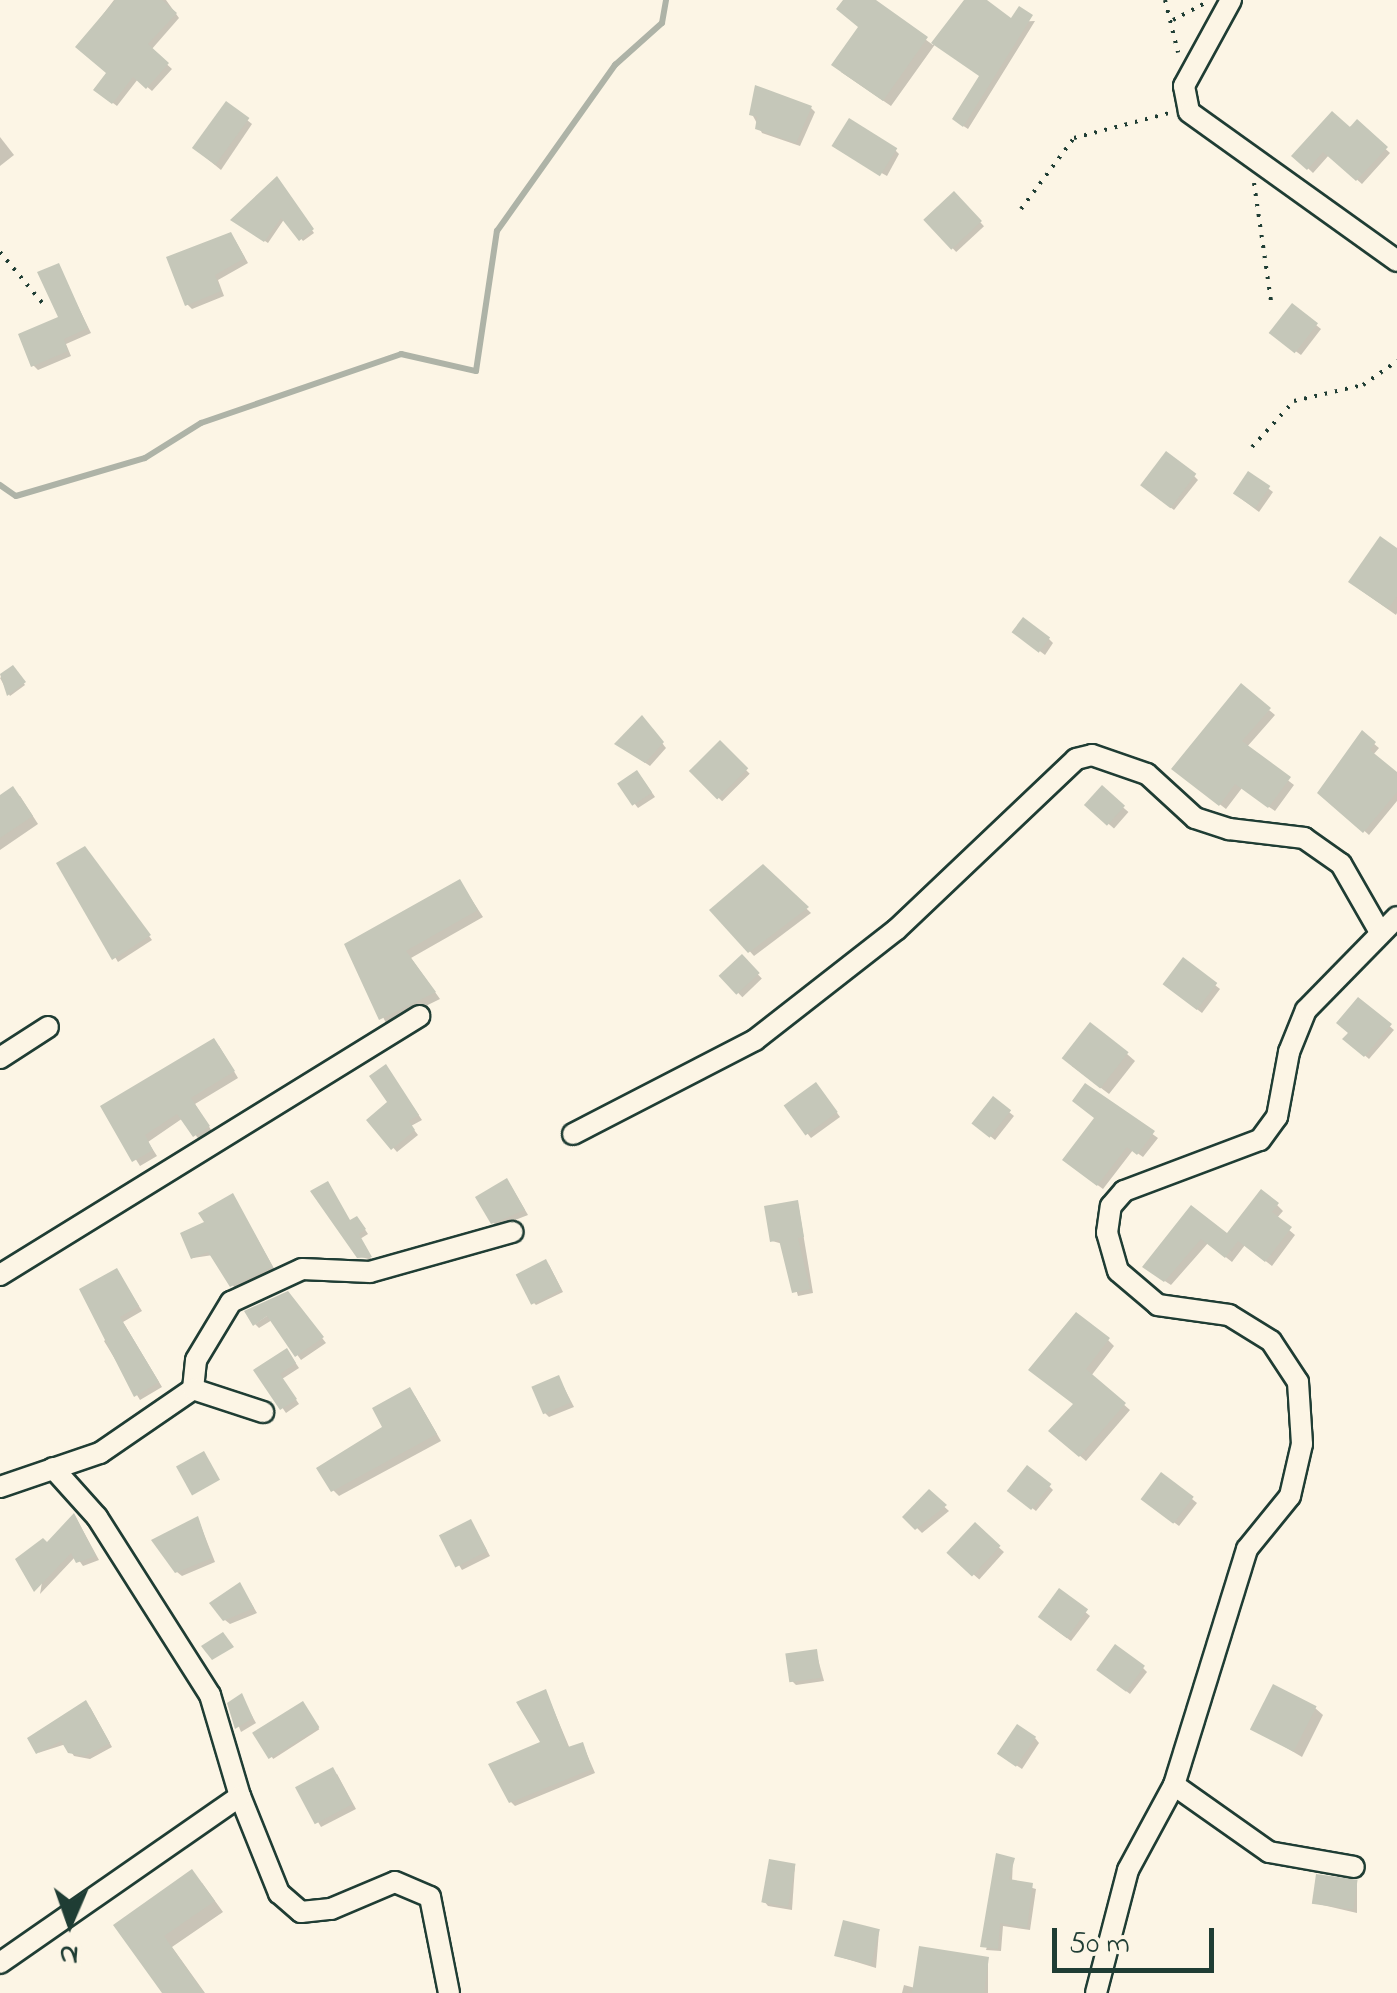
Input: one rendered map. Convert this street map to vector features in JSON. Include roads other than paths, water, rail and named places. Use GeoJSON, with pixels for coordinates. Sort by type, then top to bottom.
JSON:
{"type":"FeatureCollection","features":[{"type":"Feature","properties":{"kind":"street"},"geometry":{"type":"LineString","coordinates":[[1231,0],[1184,86],[1189,112],[1397,261]]}},
{"type":"Feature","properties":{"kind":"street"},"geometry":{"type":"LineString","coordinates":[[573,1134],[755,1040],[896,930],[1076,759],[1092,755],[1147,774],[1195,818],[1212,824],[1304,838],[1341,864],[1380,932]]}},
{"type":"Feature","properties":{"kind":"street"},"geometry":{"type":"LineString","coordinates":[[1096,1993],[1128,1870],[1174,1785],[1246,1549],[1290,1496],[1302,1444],[1298,1382],[1270,1341],[1229,1315],[1158,1304],[1118,1271],[1107,1233],[1111,1206],[1124,1191],[1260,1140],[1277,1117],[1289,1052],[1306,1010],[1397,917]]}},
{"type":"Feature","properties":{"kind":"street"},"geometry":{"type":"LineString","coordinates":[[0,1275],[420,1016]]}},
{"type":"Feature","properties":{"kind":"street"},"geometry":{"type":"LineString","coordinates":[[0,1058],[48,1027]]}},
{"type":"Feature","properties":{"kind":"street"},"geometry":{"type":"LineString","coordinates":[[2,1484],[100,1452],[193,1389],[196,1360],[231,1302],[302,1269],[370,1272],[512,1232]]}},
{"type":"Feature","properties":{"kind":"street"},"geometry":{"type":"LineString","coordinates":[[193,1389],[263,1412]]}},
{"type":"Feature","properties":{"kind":"street"},"geometry":{"type":"LineString","coordinates":[[53,1468],[97,1517],[210,1695],[240,1796],[279,1893],[300,1912],[331,1909],[395,1882],[430,1897],[449,1993]]}},
{"type":"Feature","properties":{"kind":"street"},"geometry":{"type":"LineString","coordinates":[[1174,1785],[1269,1852],[1354,1866]]}},
{"type":"Feature","properties":{"kind":"street"},"geometry":{"type":"LineString","coordinates":[[0,1963],[240,1796]]}},
{"type":"Feature","properties":{"kind":"waterway"},"geometry":{"type":"LineString","coordinates":[[0,485],[16,496],[145,458],[201,423],[401,354],[476,371],[497,231],[615,65],[662,23],[666,0]]}}]}
